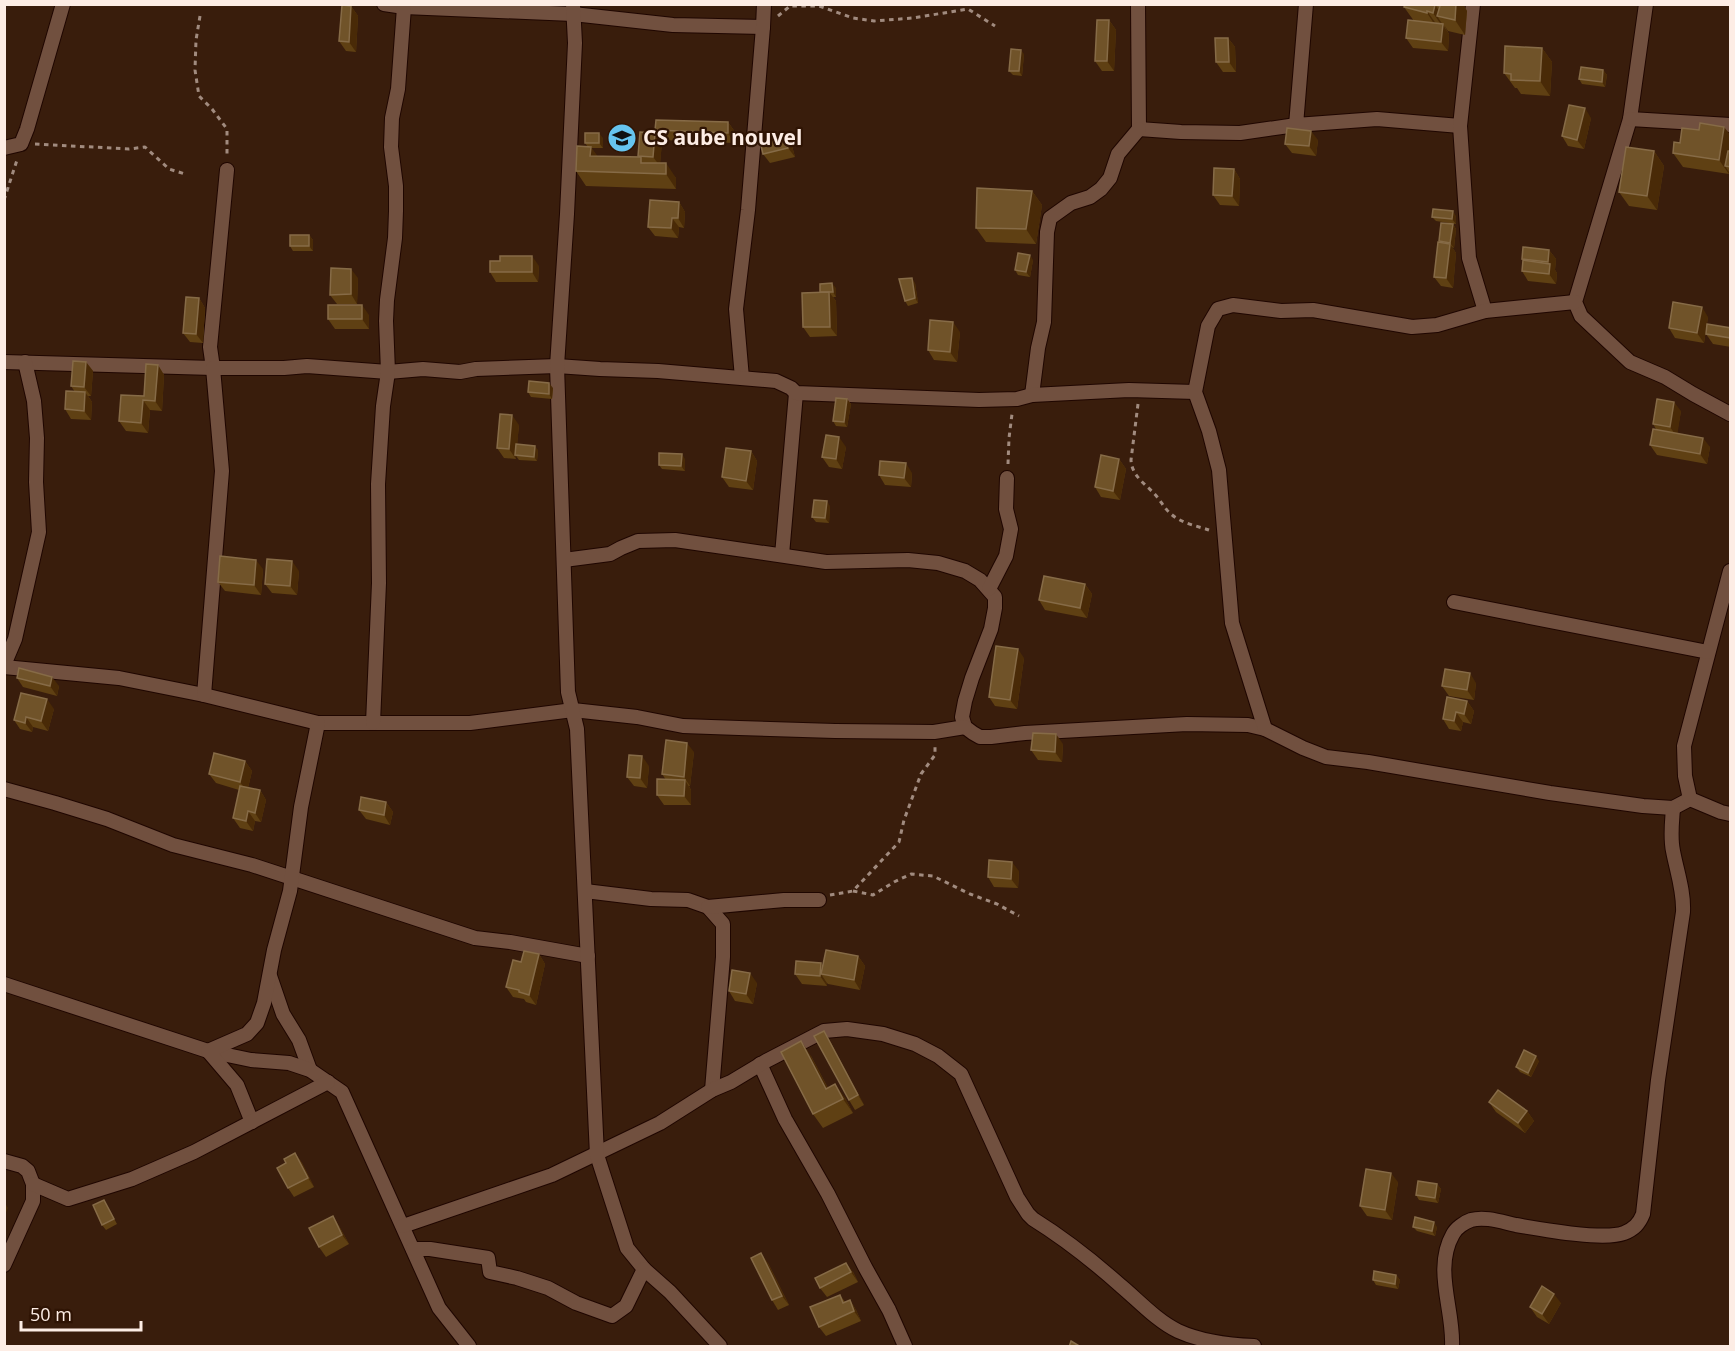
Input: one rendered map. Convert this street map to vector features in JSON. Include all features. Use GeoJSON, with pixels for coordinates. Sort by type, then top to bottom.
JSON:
{"type":"FeatureCollection","features":[{"type":"Feature","properties":{"kind":"street"},"geometry":{"type":"LineString","coordinates":[[4,148],[21,144],[63,4]]}},
{"type":"Feature","properties":{"kind":"street"},"geometry":{"type":"LineString","coordinates":[[384,4],[404,7],[573,9],[673,25],[763,27]]}},
{"type":"Feature","properties":{"kind":"street"},"geometry":{"type":"LineString","coordinates":[[742,378],[736,309],[748,210],[764,4]]}},
{"type":"Feature","properties":{"kind":"street"},"geometry":{"type":"LineString","coordinates":[[1032,396],[1044,322],[1047,232],[1050,218],[1071,203],[1090,197],[1101,189],[1110,178],[1118,154],[1139,129],[1138,4]]}},
{"type":"Feature","properties":{"kind":"street"},"geometry":{"type":"LineString","coordinates":[[1296,125],[1306,4]]}},
{"type":"Feature","properties":{"kind":"street"},"geometry":{"type":"LineString","coordinates":[[1473,4],[1460,126],[1470,258],[1485,310]]}},
{"type":"Feature","properties":{"kind":"street"},"geometry":{"type":"LineString","coordinates":[[1646,4],[1630,119],[1575,302],[1581,316],[1630,362],[1665,377],[1731,414]]}},
{"type":"Feature","properties":{"kind":"street"},"geometry":{"type":"LineString","coordinates":[[373,723],[379,584],[378,484],[383,406],[388,372],[387,300],[395,238],[396,194],[391,147],[392,118],[398,89],[404,7]]}},
{"type":"Feature","properties":{"kind":"street"},"geometry":{"type":"LineString","coordinates":[[573,9],[574,66],[557,366],[568,692],[577,729],[597,1155],[627,1248],[644,1269],[670,1292],[720,1347]]}},
{"type":"Feature","properties":{"kind":"street"},"geometry":{"type":"LineString","coordinates":[[1139,129],[1240,133],[1296,125],[1377,119],[1460,126]]}},
{"type":"Feature","properties":{"kind":"street"},"geometry":{"type":"LineString","coordinates":[[1630,119],[1731,125]]}},
{"type":"Feature","properties":{"kind":"street"},"geometry":{"type":"LineString","coordinates":[[204,695],[222,471],[210,347],[226,170]]}},
{"type":"Feature","properties":{"kind":"street"},"geometry":{"type":"LineString","coordinates":[[1264,729],[1232,623],[1219,470],[1209,431],[1195,392],[1208,326],[1218,309],[1233,306],[1281,311],[1313,310],[1412,327],[1437,326],[1485,310],[1575,302]]}},
{"type":"Feature","properties":{"kind":"street"},"geometry":{"type":"LineString","coordinates":[[4,362],[213,368],[307,366],[388,372],[423,369],[460,372],[476,369],[557,366],[658,371],[776,381],[796,393],[980,400],[1129,390],[1195,392]]}},
{"type":"Feature","properties":{"kind":"street"},"geometry":{"type":"LineString","coordinates":[[25,362],[34,401],[39,532],[15,639],[4,666],[119,678],[204,695],[318,723],[470,723],[573,710],[637,717],[683,726],[835,732],[934,732],[965,727]]}},
{"type":"Feature","properties":{"kind":"street"},"geometry":{"type":"LineString","coordinates":[[782,555],[796,393]]}},
{"type":"Feature","properties":{"kind":"street"},"geometry":{"type":"LineString","coordinates":[[989,589],[1006,556],[1011,529],[1006,509],[1007,478]]}},
{"type":"Feature","properties":{"kind":"street"},"geometry":{"type":"LineString","coordinates":[[564,560],[610,554],[638,541],[675,540],[826,562],[908,560],[938,563],[965,571],[980,580],[995,597],[991,629],[965,701],[962,717],[965,727],[980,737],[1187,724],[1248,725],[1264,729],[1326,757],[1643,806],[1673,808],[1690,800],[1731,814]]}},
{"type":"Feature","properties":{"kind":"street"},"geometry":{"type":"LineString","coordinates":[[1690,800],[1685,776],[1684,746],[1731,571]]}},
{"type":"Feature","properties":{"kind":"street"},"geometry":{"type":"LineString","coordinates":[[1454,602],[1708,652]]}},
{"type":"Feature","properties":{"kind":"street"},"geometry":{"type":"LineString","coordinates":[[208,1051],[247,1034],[257,1023],[264,1003],[274,950],[290,891],[301,807],[318,723]]}},
{"type":"Feature","properties":{"kind":"street"},"geometry":{"type":"LineString","coordinates":[[4,789],[107,819],[173,845],[252,865],[475,938],[588,956]]}},
{"type":"Feature","properties":{"kind":"street"},"geometry":{"type":"LineString","coordinates":[[1452,1347],[1444,1276],[1448,1248],[1458,1228],[1471,1220],[1487,1219],[1539,1229],[1614,1235],[1638,1226],[1640,1222],[1643,1214],[1658,1080],[1683,912],[1684,897],[1671,830],[1673,808]]}},
{"type":"Feature","properties":{"kind":"street"},"geometry":{"type":"LineString","coordinates":[[585,891],[651,899],[688,900],[708,907],[784,900],[819,900]]}},
{"type":"Feature","properties":{"kind":"street"},"geometry":{"type":"LineString","coordinates":[[708,907],[723,924],[724,937],[712,1090]]}},
{"type":"Feature","properties":{"kind":"street"},"geometry":{"type":"LineString","coordinates":[[270,976],[283,1014],[298,1040],[310,1070]]}},
{"type":"Feature","properties":{"kind":"street"},"geometry":{"type":"LineString","coordinates":[[4,984],[208,1051],[251,1060],[289,1063],[310,1070],[342,1092],[439,1308],[469,1347]]}},
{"type":"Feature","properties":{"kind":"street"},"geometry":{"type":"LineString","coordinates":[[403,1226],[552,1175],[597,1155],[660,1123],[712,1090],[824,1031],[847,1029],[884,1034],[915,1044],[938,1056],[961,1074],[1017,1197],[1028,1214],[1071,1244],[1142,1305],[1176,1330],[1194,1338],[1232,1346],[1254,1347]]}},
{"type":"Feature","properties":{"kind":"street"},"geometry":{"type":"LineString","coordinates":[[208,1051],[237,1085],[252,1122]]}},
{"type":"Feature","properties":{"kind":"street"},"geometry":{"type":"LineString","coordinates":[[760,1064],[785,1119],[890,1310],[905,1347]]}},
{"type":"Feature","properties":{"kind":"street"},"geometry":{"type":"LineString","coordinates":[[33,1184],[68,1199],[132,1179],[194,1152],[328,1082]]}},
{"type":"Feature","properties":{"kind":"street"},"geometry":{"type":"LineString","coordinates":[[4,1161],[28,1171],[33,1184],[33,1201],[4,1265]]}},
{"type":"Feature","properties":{"kind":"street"},"geometry":{"type":"LineString","coordinates":[[413,1249],[440,1250],[488,1258],[490,1272],[548,1288],[612,1316],[626,1306],[644,1269]]}},
{"type":"Feature","properties":{"kind":"path"},"geometry":{"type":"LineString","coordinates":[[763,27],[790,6],[819,6],[853,18],[874,21],[913,18],[968,9],[995,26]]}},
{"type":"Feature","properties":{"kind":"path"},"geometry":{"type":"LineString","coordinates":[[200,16],[195,70],[199,96],[227,129],[226,170]]}},
{"type":"Feature","properties":{"kind":"path"},"geometry":{"type":"LineString","coordinates":[[4,200],[21,144],[129,149],[146,147],[169,169],[185,174]]}},
{"type":"Feature","properties":{"kind":"path"},"geometry":{"type":"LineString","coordinates":[[1129,390],[1138,405],[1131,460],[1137,478],[1159,498],[1170,514],[1186,522],[1226,535]]}},
{"type":"Feature","properties":{"kind":"path"},"geometry":{"type":"LineString","coordinates":[[1007,478],[1012,411],[1017,399]]}},
{"type":"Feature","properties":{"kind":"path"},"geometry":{"type":"LineString","coordinates":[[853,891],[899,842],[904,820],[921,774],[935,755],[934,732]]}},
{"type":"Feature","properties":{"kind":"path"},"geometry":{"type":"LineString","coordinates":[[819,900],[829,895],[853,891],[873,896],[911,874],[933,876],[1019,916]]}},
{"type":"Feature","properties":{"kind":"building"},"geometry":{"type":"Polygon","coordinates":[[[1405,4],[1456,4],[1455,20],[1437,16],[1440,6],[1435,5],[1433,13],[1427,11],[1427,13],[1404,7],[1405,4]]]}},
{"type":"Feature","properties":{"kind":"building"},"geometry":{"type":"Polygon","coordinates":[[[342,5],[351,6],[349,42],[339,41],[342,5]]]}},
{"type":"Feature","properties":{"kind":"building"},"geometry":{"type":"Polygon","coordinates":[[[1097,20],[1109,20],[1107,61],[1095,61],[1097,20]]]}},
{"type":"Feature","properties":{"kind":"building"},"geometry":{"type":"Polygon","coordinates":[[[1408,20],[1443,24],[1441,42],[1406,38],[1408,20]]]}},
{"type":"Feature","properties":{"kind":"building"},"geometry":{"type":"Polygon","coordinates":[[[1215,38],[1228,38],[1229,62],[1216,62],[1215,38]]]}},
{"type":"Feature","properties":{"kind":"building"},"geometry":{"type":"Polygon","coordinates":[[[1505,46],[1542,48],[1540,81],[1511,80],[1511,74],[1504,73],[1505,46]]]}},
{"type":"Feature","properties":{"kind":"building"},"geometry":{"type":"Polygon","coordinates":[[[1011,49],[1021,50],[1019,71],[1009,71],[1011,49]]]}},
{"type":"Feature","properties":{"kind":"building"},"geometry":{"type":"Polygon","coordinates":[[[1581,67],[1603,70],[1602,82],[1579,79],[1581,67]]]}},
{"type":"Feature","properties":{"kind":"building"},"geometry":{"type":"Polygon","coordinates":[[[1569,105],[1585,108],[1577,140],[1562,136],[1569,105]]]}},
{"type":"Feature","properties":{"kind":"building"},"geometry":{"type":"Polygon","coordinates":[[[656,120],[728,122],[728,133],[655,130],[656,120]]]}},
{"type":"Feature","properties":{"kind":"building"},"geometry":{"type":"Polygon","coordinates":[[[1700,123],[1724,127],[1719,160],[1673,153],[1674,142],[1680,143],[1682,128],[1699,130],[1700,123]]]}},
{"type":"Feature","properties":{"kind":"building"},"geometry":{"type":"Polygon","coordinates":[[[1287,128],[1311,131],[1309,146],[1285,144],[1287,128]]]}},
{"type":"Feature","properties":{"kind":"building"},"geometry":{"type":"Polygon","coordinates":[[[640,132],[655,133],[653,157],[638,156],[640,132]]]}},
{"type":"Feature","properties":{"kind":"building"},"geometry":{"type":"Polygon","coordinates":[[[585,133],[599,133],[599,143],[585,143],[585,133]]]}},
{"type":"Feature","properties":{"kind":"building"},"geometry":{"type":"Polygon","coordinates":[[[785,136],[788,148],[763,154],[760,142],[785,136]]]}},
{"type":"Feature","properties":{"kind":"building"},"geometry":{"type":"Polygon","coordinates":[[[577,146],[591,147],[590,156],[641,157],[641,163],[666,163],[666,174],[576,171],[577,146]]]}},
{"type":"Feature","properties":{"kind":"building"},"geometry":{"type":"Polygon","coordinates":[[[1626,147],[1654,151],[1647,196],[1619,192],[1626,147]]]}},
{"type":"Feature","properties":{"kind":"building"},"geometry":{"type":"Polygon","coordinates":[[[1728,151],[1731,151],[1731,167],[1725,166],[1728,151]]]}},
{"type":"Feature","properties":{"kind":"building"},"geometry":{"type":"Polygon","coordinates":[[[1214,168],[1234,169],[1232,196],[1213,195],[1214,168]]]}},
{"type":"Feature","properties":{"kind":"building"},"geometry":{"type":"Polygon","coordinates":[[[977,188],[1032,191],[1026,229],[976,228],[977,188]]]}},
{"type":"Feature","properties":{"kind":"building"},"geometry":{"type":"Polygon","coordinates":[[[650,200],[679,202],[678,218],[672,218],[671,228],[648,227],[650,200]]]}},
{"type":"Feature","properties":{"kind":"building"},"geometry":{"type":"Polygon","coordinates":[[[1433,209],[1453,211],[1452,219],[1432,217],[1433,209]]]}},
{"type":"Feature","properties":{"kind":"building"},"geometry":{"type":"Polygon","coordinates":[[[1441,223],[1453,224],[1450,243],[1439,241],[1441,223]]]}},
{"type":"Feature","properties":{"kind":"building"},"geometry":{"type":"Polygon","coordinates":[[[290,235],[309,235],[309,246],[290,246],[290,235]]]}},
{"type":"Feature","properties":{"kind":"building"},"geometry":{"type":"Polygon","coordinates":[[[1438,242],[1450,244],[1446,278],[1434,277],[1438,242]]]}},
{"type":"Feature","properties":{"kind":"building"},"geometry":{"type":"Polygon","coordinates":[[[1523,247],[1549,250],[1548,262],[1522,259],[1523,247]]]}},
{"type":"Feature","properties":{"kind":"building"},"geometry":{"type":"Polygon","coordinates":[[[1018,253],[1030,255],[1026,272],[1015,270],[1018,253]]]}},
{"type":"Feature","properties":{"kind":"building"},"geometry":{"type":"Polygon","coordinates":[[[500,256],[532,256],[532,272],[490,272],[490,261],[500,261],[500,256]]]}},
{"type":"Feature","properties":{"kind":"building"},"geometry":{"type":"Polygon","coordinates":[[[1523,260],[1550,264],[1549,274],[1522,271],[1523,260]]]}},
{"type":"Feature","properties":{"kind":"building"},"geometry":{"type":"Polygon","coordinates":[[[331,268],[351,269],[351,294],[330,295],[331,268]]]}},
{"type":"Feature","properties":{"kind":"building"},"geometry":{"type":"Polygon","coordinates":[[[912,278],[915,298],[905,301],[899,279],[912,278]]]}},
{"type":"Feature","properties":{"kind":"building"},"geometry":{"type":"Polygon","coordinates":[[[832,283],[833,292],[820,292],[820,284],[832,283]]]}},
{"type":"Feature","properties":{"kind":"building"},"geometry":{"type":"Polygon","coordinates":[[[829,292],[830,327],[803,327],[802,293],[829,292]]]}},
{"type":"Feature","properties":{"kind":"building"},"geometry":{"type":"Polygon","coordinates":[[[186,297],[199,298],[196,334],[183,333],[186,297]]]}},
{"type":"Feature","properties":{"kind":"building"},"geometry":{"type":"Polygon","coordinates":[[[1673,302],[1702,307],[1697,333],[1669,328],[1673,302]]]}},
{"type":"Feature","properties":{"kind":"building"},"geometry":{"type":"Polygon","coordinates":[[[328,305],[362,305],[362,319],[328,319],[328,305]]]}},
{"type":"Feature","properties":{"kind":"building"},"geometry":{"type":"Polygon","coordinates":[[[930,320],[953,322],[950,352],[928,350],[930,320]]]}},
{"type":"Feature","properties":{"kind":"building"},"geometry":{"type":"Polygon","coordinates":[[[1707,324],[1731,328],[1731,338],[1706,334],[1707,324]]]}},
{"type":"Feature","properties":{"kind":"building"},"geometry":{"type":"Polygon","coordinates":[[[73,361],[86,362],[84,387],[71,386],[73,361]]]}},
{"type":"Feature","properties":{"kind":"building"},"geometry":{"type":"Polygon","coordinates":[[[146,364],[158,365],[155,401],[143,400],[141,423],[119,421],[121,395],[144,396],[146,364]]]}},
{"type":"Feature","properties":{"kind":"building"},"geometry":{"type":"Polygon","coordinates":[[[529,381],[549,383],[549,394],[528,392],[529,381]]]}},
{"type":"Feature","properties":{"kind":"building"},"geometry":{"type":"Polygon","coordinates":[[[66,391],[85,392],[84,411],[65,409],[66,391]]]}},
{"type":"Feature","properties":{"kind":"building"},"geometry":{"type":"Polygon","coordinates":[[[836,398],[847,399],[844,422],[833,421],[836,398]]]}},
{"type":"Feature","properties":{"kind":"building"},"geometry":{"type":"Polygon","coordinates":[[[1657,399],[1674,402],[1670,427],[1653,424],[1657,399]]]}},
{"type":"Feature","properties":{"kind":"building"},"geometry":{"type":"Polygon","coordinates":[[[500,414],[512,415],[509,449],[497,448],[500,414]]]}},
{"type":"Feature","properties":{"kind":"building"},"geometry":{"type":"Polygon","coordinates":[[[1653,429],[1703,438],[1700,454],[1650,445],[1653,429]]]}},
{"type":"Feature","properties":{"kind":"building"},"geometry":{"type":"Polygon","coordinates":[[[826,435],[839,437],[836,459],[822,457],[826,435]]]}},
{"type":"Feature","properties":{"kind":"building"},"geometry":{"type":"Polygon","coordinates":[[[516,444],[535,446],[534,457],[515,455],[516,444]]]}},
{"type":"Feature","properties":{"kind":"building"},"geometry":{"type":"Polygon","coordinates":[[[726,448],[751,451],[746,481],[722,477],[726,448]]]}},
{"type":"Feature","properties":{"kind":"building"},"geometry":{"type":"Polygon","coordinates":[[[659,453],[682,454],[681,466],[659,465],[659,453]]]}},
{"type":"Feature","properties":{"kind":"building"},"geometry":{"type":"Polygon","coordinates":[[[1101,455],[1119,459],[1113,491],[1095,487],[1101,455]]]}},
{"type":"Feature","properties":{"kind":"building"},"geometry":{"type":"Polygon","coordinates":[[[880,461],[906,463],[904,478],[879,475],[880,461]]]}},
{"type":"Feature","properties":{"kind":"building"},"geometry":{"type":"Polygon","coordinates":[[[814,500],[827,501],[825,518],[812,517],[814,500]]]}},
{"type":"Feature","properties":{"kind":"building"},"geometry":{"type":"Polygon","coordinates":[[[220,556],[256,560],[254,585],[218,582],[220,556]]]}},
{"type":"Feature","properties":{"kind":"building"},"geometry":{"type":"Polygon","coordinates":[[[267,559],[292,561],[290,586],[265,584],[267,559]]]}},
{"type":"Feature","properties":{"kind":"building"},"geometry":{"type":"Polygon","coordinates":[[[1044,576],[1085,584],[1080,608],[1039,600],[1044,576]]]}},
{"type":"Feature","properties":{"kind":"building"},"geometry":{"type":"Polygon","coordinates":[[[996,646],[1018,649],[1010,700],[989,697],[996,646]]]}},
{"type":"Feature","properties":{"kind":"building"},"geometry":{"type":"Polygon","coordinates":[[[19,668],[52,677],[50,686],[17,678],[19,668]]]}},
{"type":"Feature","properties":{"kind":"building"},"geometry":{"type":"Polygon","coordinates":[[[1445,669],[1470,673],[1467,690],[1442,686],[1445,669]]]}},
{"type":"Feature","properties":{"kind":"building"},"geometry":{"type":"Polygon","coordinates":[[[21,693],[47,699],[41,721],[26,717],[25,723],[14,720],[21,693]]]}},
{"type":"Feature","properties":{"kind":"building"},"geometry":{"type":"Polygon","coordinates":[[[1447,697],[1467,701],[1464,714],[1456,712],[1454,721],[1443,719],[1447,697]]]}},
{"type":"Feature","properties":{"kind":"building"},"geometry":{"type":"Polygon","coordinates":[[[1033,733],[1056,734],[1055,752],[1031,750],[1033,733]]]}},
{"type":"Feature","properties":{"kind":"building"},"geometry":{"type":"Polygon","coordinates":[[[666,740],[687,743],[684,777],[662,774],[666,740]]]}},
{"type":"Feature","properties":{"kind":"building"},"geometry":{"type":"Polygon","coordinates":[[[214,753],[245,761],[240,782],[209,774],[214,753]]]}},
{"type":"Feature","properties":{"kind":"building"},"geometry":{"type":"Polygon","coordinates":[[[629,755],[642,756],[640,778],[627,777],[629,755]]]}},
{"type":"Feature","properties":{"kind":"building"},"geometry":{"type":"Polygon","coordinates":[[[657,779],[685,780],[684,796],[657,795],[657,779]]]}},
{"type":"Feature","properties":{"kind":"building"},"geometry":{"type":"Polygon","coordinates":[[[240,786],[260,790],[255,813],[248,811],[246,821],[233,818],[240,786]]]}},
{"type":"Feature","properties":{"kind":"building"},"geometry":{"type":"Polygon","coordinates":[[[361,797],[386,802],[384,815],[359,810],[361,797]]]}},
{"type":"Feature","properties":{"kind":"building"},"geometry":{"type":"Polygon","coordinates":[[[989,860],[1012,862],[1011,879],[988,877],[989,860]]]}},
{"type":"Feature","properties":{"kind":"building"},"geometry":{"type":"Polygon","coordinates":[[[826,950],[858,956],[854,980],[821,974],[826,950]]]}},
{"type":"Feature","properties":{"kind":"building"},"geometry":{"type":"Polygon","coordinates":[[[524,951],[539,954],[529,995],[506,987],[513,960],[521,962],[524,951]]]}},
{"type":"Feature","properties":{"kind":"building"},"geometry":{"type":"Polygon","coordinates":[[[796,961],[821,963],[820,976],[795,974],[796,961]]]}},
{"type":"Feature","properties":{"kind":"building"},"geometry":{"type":"Polygon","coordinates":[[[732,970],[750,973],[746,994],[729,991],[732,970]]]}},
{"type":"Feature","properties":{"kind":"building"},"geometry":{"type":"Polygon","coordinates":[[[824,1031],[858,1095],[849,1100],[814,1036],[824,1031]]]}},
{"type":"Feature","properties":{"kind":"building"},"geometry":{"type":"Polygon","coordinates":[[[801,1041],[826,1089],[835,1084],[843,1099],[813,1114],[781,1052],[801,1041]]]}},
{"type":"Feature","properties":{"kind":"building"},"geometry":{"type":"Polygon","coordinates":[[[1524,1050],[1536,1056],[1528,1073],[1516,1067],[1524,1050]]]}},
{"type":"Feature","properties":{"kind":"building"},"geometry":{"type":"Polygon","coordinates":[[[1498,1090],[1527,1111],[1518,1123],[1489,1102],[1498,1090]]]}},
{"type":"Feature","properties":{"kind":"building"},"geometry":{"type":"Polygon","coordinates":[[[295,1153],[308,1178],[288,1188],[277,1168],[286,1163],[284,1159],[295,1153]]]}},
{"type":"Feature","properties":{"kind":"building"},"geometry":{"type":"Polygon","coordinates":[[[1366,1169],[1391,1173],[1385,1210],[1360,1206],[1366,1169]]]}},
{"type":"Feature","properties":{"kind":"building"},"geometry":{"type":"Polygon","coordinates":[[[1418,1181],[1437,1184],[1435,1198],[1416,1195],[1418,1181]]]}},
{"type":"Feature","properties":{"kind":"building"},"geometry":{"type":"Polygon","coordinates":[[[104,1200],[114,1219],[102,1225],[93,1205],[104,1200]]]}},
{"type":"Feature","properties":{"kind":"building"},"geometry":{"type":"Polygon","coordinates":[[[333,1216],[342,1235],[319,1247],[309,1228],[333,1216]]]}},
{"type":"Feature","properties":{"kind":"building"},"geometry":{"type":"Polygon","coordinates":[[[1415,1217],[1434,1222],[1432,1231],[1413,1227],[1415,1217]]]}},
{"type":"Feature","properties":{"kind":"building"},"geometry":{"type":"Polygon","coordinates":[[[761,1253],[782,1296],[772,1300],[751,1258],[761,1253]]]}},
{"type":"Feature","properties":{"kind":"building"},"geometry":{"type":"Polygon","coordinates":[[[846,1263],[851,1272],[820,1288],[815,1278],[846,1263]]]}},
{"type":"Feature","properties":{"kind":"building"},"geometry":{"type":"Polygon","coordinates":[[[1374,1271],[1396,1275],[1395,1284],[1373,1280],[1374,1271]]]}},
{"type":"Feature","properties":{"kind":"building"},"geometry":{"type":"Polygon","coordinates":[[[1542,1286],[1554,1294],[1542,1314],[1530,1307],[1542,1286]]]}},
{"type":"Feature","properties":{"kind":"building"},"geometry":{"type":"Polygon","coordinates":[[[840,1295],[843,1303],[850,1300],[854,1311],[819,1327],[810,1307],[840,1295]]]}},
{"type":"Feature","properties":{"kind":"building"},"geometry":{"type":"Polygon","coordinates":[[[1071,1341],[1081,1347],[1069,1347],[1071,1341]]]}},
{"type":"Feature","properties":{"kind":"place","name":"CS aube nouvel"},"geometry":{"type":"Point","coordinates":[622,138]}}]}
